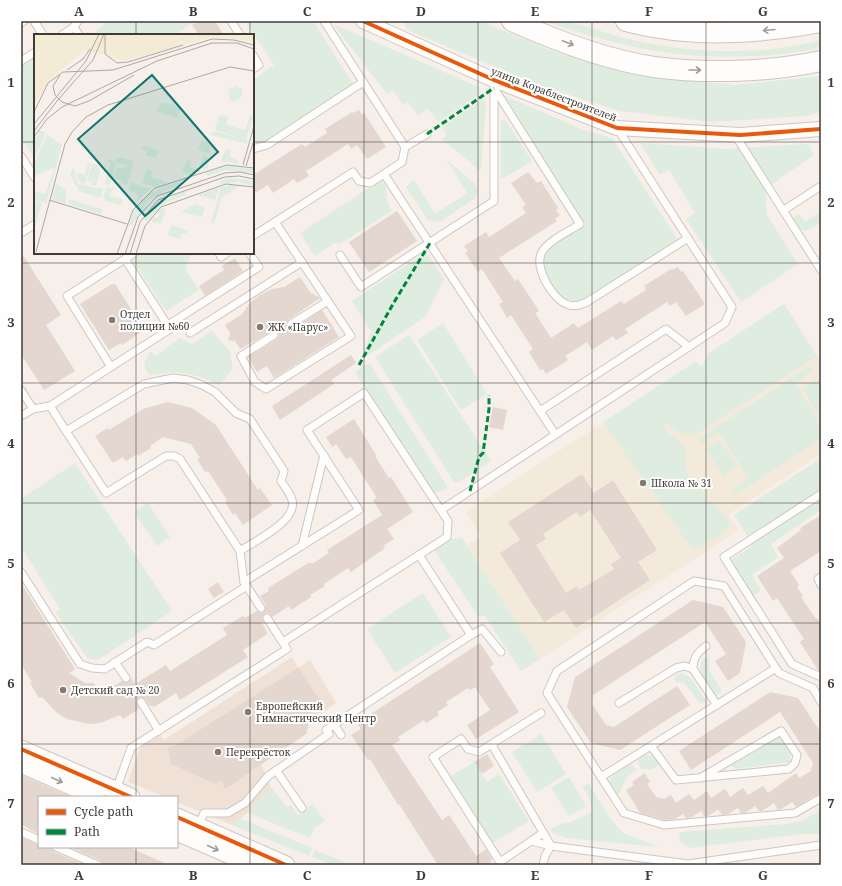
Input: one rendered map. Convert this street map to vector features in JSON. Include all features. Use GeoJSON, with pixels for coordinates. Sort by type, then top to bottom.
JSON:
{"type":"FeatureCollection","features":[{"type":"Feature","properties":{"kind":"main road"},"geometry":{"type":"LineString","coordinates":[[512,21],[535,25],[576,46],[620,59],[652,66],[682,70],[739,70],[806,64],[821,60]]}},
{"type":"Feature","properties":{"kind":"main road"},"geometry":{"type":"LineString","coordinates":[[626,21],[668,30],[704,33],[750,32],[785,29],[821,22]]}},
{"type":"Feature","properties":{"kind":"street","name":"улица Кораблестроителей"},"geometry":{"type":"LineString","coordinates":[[363,21],[389,26],[494,84],[617,128],[735,135],[821,129]]}},
{"type":"Feature","properties":{"kind":"street"},"geometry":{"type":"LineString","coordinates":[[21,749],[120,795]]}},
{"type":"Feature","properties":{"kind":"street"},"geometry":{"type":"LineString","coordinates":[[21,764],[94,796]]}},
{"type":"Feature","properties":{"kind":"street"},"geometry":{"type":"LineString","coordinates":[[178,817],[286,865]]}},
{"type":"Feature","properties":{"kind":"street"},"geometry":{"type":"LineString","coordinates":[[178,832],[253,865]]}},
{"type":"Feature","properties":{"kind":"lane"},"geometry":{"type":"LineString","coordinates":[[34,21],[41,34]]}},
{"type":"Feature","properties":{"kind":"lane"},"geometry":{"type":"LineString","coordinates":[[231,21],[239,34]]}},
{"type":"Feature","properties":{"kind":"lane"},"geometry":{"type":"LineString","coordinates":[[254,235],[353,172],[359,181],[370,183],[402,162],[405,147],[324,21]]}},
{"type":"Feature","properties":{"kind":"lane"},"geometry":{"type":"LineString","coordinates":[[63,34],[76,24],[79,34]]}},
{"type":"Feature","properties":{"kind":"lane"},"geometry":{"type":"LineString","coordinates":[[21,61],[34,53]]}},
{"type":"Feature","properties":{"kind":"lane"},"geometry":{"type":"LineString","coordinates":[[254,57],[259,65],[254,68]]}},
{"type":"Feature","properties":{"kind":"lane"},"geometry":{"type":"LineString","coordinates":[[254,149],[267,145],[363,82]]}},
{"type":"Feature","properties":{"kind":"lane"},"geometry":{"type":"LineString","coordinates":[[494,84],[580,224],[549,244],[541,253],[539,258],[542,276],[559,300],[569,306],[581,305],[688,238]]}},
{"type":"Feature","properties":{"kind":"lane"},"geometry":{"type":"LineString","coordinates":[[340,255],[361,287],[494,201],[494,84]]}},
{"type":"Feature","properties":{"kind":"lane"},"geometry":{"type":"LineString","coordinates":[[440,510],[725,323],[732,307],[617,128]]}},
{"type":"Feature","properties":{"kind":"lane"},"geometry":{"type":"LineString","coordinates":[[405,147],[427,134]]}},
{"type":"Feature","properties":{"kind":"lane"},"geometry":{"type":"LineString","coordinates":[[735,135],[821,270]]}},
{"type":"Feature","properties":{"kind":"lane"},"geometry":{"type":"LineString","coordinates":[[21,156],[34,176]]}},
{"type":"Feature","properties":{"kind":"lane"},"geometry":{"type":"LineString","coordinates":[[384,174],[555,434]]}},
{"type":"Feature","properties":{"kind":"lane"},"geometry":{"type":"LineString","coordinates":[[784,210],[821,186]]}},
{"type":"Feature","properties":{"kind":"lane"},"geometry":{"type":"LineString","coordinates":[[274,335],[241,356],[255,382],[266,389],[351,336],[276,222]]}},
{"type":"Feature","properties":{"kind":"lane"},"geometry":{"type":"LineString","coordinates":[[21,233],[34,225]]}},
{"type":"Feature","properties":{"kind":"lane"},"geometry":{"type":"LineString","coordinates":[[111,367],[67,296],[132,254]]}},
{"type":"Feature","properties":{"kind":"lane"},"geometry":{"type":"LineString","coordinates":[[168,325],[259,267],[250,254]]}},
{"type":"Feature","properties":{"kind":"lane"},"geometry":{"type":"LineString","coordinates":[[21,416],[33,409],[50,406],[170,329],[125,259]]}},
{"type":"Feature","properties":{"kind":"lane"},"geometry":{"type":"LineString","coordinates":[[190,333],[302,262]]}},
{"type":"Feature","properties":{"kind":"lane"},"geometry":{"type":"LineString","coordinates":[[291,324],[328,301]]}},
{"type":"Feature","properties":{"kind":"lane"},"geometry":{"type":"LineString","coordinates":[[540,411],[666,329],[689,347]]}},
{"type":"Feature","properties":{"kind":"lane"},"geometry":{"type":"LineString","coordinates":[[66,432],[129,391],[144,384],[158,380],[188,380],[215,392],[227,401],[236,413],[250,419],[284,471],[281,481],[290,495],[293,504],[288,518],[240,551]]}},
{"type":"Feature","properties":{"kind":"lane"},"geometry":{"type":"LineString","coordinates":[[21,390],[33,409]]}},
{"type":"Feature","properties":{"kind":"lane"},"geometry":{"type":"LineString","coordinates":[[21,572],[80,664],[92,668],[106,669],[147,642],[154,645],[302,546],[359,510],[307,430],[364,393],[448,521],[447,537],[283,642]]}},
{"type":"Feature","properties":{"kind":"lane"},"geometry":{"type":"LineString","coordinates":[[50,406],[106,493],[166,456],[174,456],[180,459],[240,551],[246,584],[261,608]]}},
{"type":"Feature","properties":{"kind":"lane"},"geometry":{"type":"LineString","coordinates":[[302,546],[324,455]]}},
{"type":"Feature","properties":{"kind":"lane"},"geometry":{"type":"LineString","coordinates":[[821,494],[724,558],[792,664],[821,677]]}},
{"type":"Feature","properties":{"kind":"lane"},"geometry":{"type":"LineString","coordinates":[[419,555],[471,635]]}},
{"type":"Feature","properties":{"kind":"lane"},"geometry":{"type":"LineString","coordinates":[[821,577],[818,579],[821,585]]}},
{"type":"Feature","properties":{"kind":"lane"},"geometry":{"type":"LineString","coordinates":[[821,702],[813,688],[779,673],[724,586],[694,580],[556,671],[547,693],[624,813],[664,825],[795,813],[821,798]]}},
{"type":"Feature","properties":{"kind":"lane"},"geometry":{"type":"LineString","coordinates":[[731,597],[744,589]]}},
{"type":"Feature","properties":{"kind":"lane"},"geometry":{"type":"LineString","coordinates":[[120,795],[132,748],[287,649],[268,618]]}},
{"type":"Feature","properties":{"kind":"lane"},"geometry":{"type":"LineString","coordinates":[[198,826],[204,812],[228,813],[244,803],[268,776],[329,734],[326,730],[334,724],[471,635],[482,629],[501,652]]}},
{"type":"Feature","properties":{"kind":"lane"},"geometry":{"type":"LineString","coordinates":[[706,646],[698,652],[693,660],[693,669],[717,705]]}},
{"type":"Feature","properties":{"kind":"lane"},"geometry":{"type":"LineString","coordinates":[[115,662],[126,678]]}},
{"type":"Feature","properties":{"kind":"lane"},"geometry":{"type":"LineString","coordinates":[[619,703],[676,668],[685,666],[693,669]]}},
{"type":"Feature","properties":{"kind":"lane"},"geometry":{"type":"LineString","coordinates":[[601,778],[776,668]]}},
{"type":"Feature","properties":{"kind":"lane"},"geometry":{"type":"LineString","coordinates":[[141,702],[159,731]]}},
{"type":"Feature","properties":{"kind":"lane"},"geometry":{"type":"LineString","coordinates":[[541,713],[479,752],[468,749],[461,739],[433,757],[498,864],[543,833]]}},
{"type":"Feature","properties":{"kind":"lane"},"geometry":{"type":"LineString","coordinates":[[334,724],[341,735]]}},
{"type":"Feature","properties":{"kind":"lane"},"geometry":{"type":"LineString","coordinates":[[651,746],[676,780],[700,778],[789,769],[795,763],[797,755],[781,731],[700,778]]}},
{"type":"Feature","properties":{"kind":"lane"},"geometry":{"type":"LineString","coordinates":[[492,744],[551,846]]}},
{"type":"Feature","properties":{"kind":"lane"},"geometry":{"type":"LineString","coordinates":[[276,770],[302,808]]}},
{"type":"Feature","properties":{"kind":"lane"},"geometry":{"type":"LineString","coordinates":[[21,832],[38,840]]}},
{"type":"Feature","properties":{"kind":"lane"},"geometry":{"type":"LineString","coordinates":[[531,841],[551,846],[688,864],[821,845]]}},
{"type":"Feature","properties":{"kind":"lane"},"geometry":{"type":"LineString","coordinates":[[543,865],[545,856],[551,846]]}},
{"type":"Feature","properties":{"kind":"lane"},"geometry":{"type":"LineString","coordinates":[[58,848],[98,865]]}},
{"type":"Feature","properties":{"kind":"shaded area","name":"Школа № 31"},"geometry":{"type":"Polygon","coordinates":[[[784,304],[821,363],[821,454],[729,514],[739,530],[540,659],[467,545],[481,536],[466,512],[695,362],[702,366],[709,353],[784,304]]]}},
{"type":"Feature","properties":{"kind":"shaded area"},"geometry":{"type":"Polygon","coordinates":[[[292,657],[298,668],[310,660],[336,703],[312,719],[306,734],[261,764],[271,787],[251,810],[232,825],[178,802],[178,796],[163,796],[128,782],[140,748],[160,735],[164,740],[292,657]]]}},
{"type":"Feature","properties":{"kind":"green space"},"geometry":{"type":"Polygon","coordinates":[[[106,21],[194,21],[176,34],[93,34],[107,22],[106,21]]]}},
{"type":"Feature","properties":{"kind":"green space"},"geometry":{"type":"Polygon","coordinates":[[[245,21],[313,21],[352,82],[351,87],[266,143],[254,145],[254,79],[274,65],[245,21]]]}},
{"type":"Feature","properties":{"kind":"green space"},"geometry":{"type":"Polygon","coordinates":[[[404,21],[480,21],[558,53],[650,77],[736,85],[821,76],[821,112],[807,116],[712,122],[619,111],[542,86],[407,30],[404,21]]]}},
{"type":"Feature","properties":{"kind":"green space"},"geometry":{"type":"Polygon","coordinates":[[[550,21],[582,25],[633,40],[679,48],[751,51],[775,49],[821,40],[821,47],[805,51],[755,56],[727,57],[675,54],[602,39],[550,23],[550,21]]]}},
{"type":"Feature","properties":{"kind":"green space"},"geometry":{"type":"Polygon","coordinates":[[[333,24],[479,87],[480,94],[438,122],[428,109],[418,115],[408,102],[403,105],[393,91],[387,94],[333,24]]]}},
{"type":"Feature","properties":{"kind":"green space"},"geometry":{"type":"Polygon","coordinates":[[[34,58],[34,157],[21,137],[21,66],[34,58]]]}},
{"type":"Feature","properties":{"kind":"green space"},"geometry":{"type":"Polygon","coordinates":[[[503,95],[584,130],[612,138],[678,240],[580,301],[566,299],[559,294],[554,289],[546,274],[543,259],[551,247],[585,225],[503,95]]]}},
{"type":"Feature","properties":{"kind":"green space"},"geometry":{"type":"Polygon","coordinates":[[[483,99],[486,104],[481,169],[479,170],[442,139],[447,136],[442,127],[483,99]]]}},
{"type":"Feature","properties":{"kind":"green space"},"geometry":{"type":"Polygon","coordinates":[[[501,120],[505,120],[532,161],[504,178],[501,178],[501,120]]]}},
{"type":"Feature","properties":{"kind":"green space"},"geometry":{"type":"Polygon","coordinates":[[[640,143],[727,149],[808,144],[814,155],[765,189],[767,215],[798,264],[741,302],[686,219],[695,213],[669,170],[660,175],[640,143]]]}},
{"type":"Feature","properties":{"kind":"green space"},"geometry":{"type":"Polygon","coordinates":[[[446,159],[475,184],[478,190],[475,198],[440,222],[428,220],[406,187],[414,180],[435,214],[467,193],[446,159]]]}},
{"type":"Feature","properties":{"kind":"green space"},"geometry":{"type":"Polygon","coordinates":[[[379,181],[384,183],[387,200],[392,211],[340,244],[335,243],[315,256],[300,233],[379,181]]]}},
{"type":"Feature","properties":{"kind":"green space"},"geometry":{"type":"Polygon","coordinates":[[[821,211],[821,223],[806,231],[800,229],[793,218],[799,214],[805,222],[821,211]]]}},
{"type":"Feature","properties":{"kind":"green space"},"geometry":{"type":"Polygon","coordinates":[[[426,252],[444,279],[426,316],[361,360],[371,332],[352,301],[426,252]]]}},
{"type":"Feature","properties":{"kind":"green space"},"geometry":{"type":"Polygon","coordinates":[[[140,254],[191,254],[185,269],[199,290],[166,311],[132,259],[140,254]]]}},
{"type":"Feature","properties":{"kind":"green space"},"geometry":{"type":"Polygon","coordinates":[[[784,304],[817,356],[695,435],[681,433],[662,421],[669,434],[678,440],[685,448],[687,455],[684,465],[690,479],[728,519],[730,526],[723,533],[703,545],[693,548],[687,542],[603,422],[695,362],[702,366],[709,353],[784,304]]]}},
{"type":"Feature","properties":{"kind":"green space"},"geometry":{"type":"Polygon","coordinates":[[[443,323],[487,394],[461,410],[417,340],[443,323]]]}},
{"type":"Feature","properties":{"kind":"green space"},"geometry":{"type":"Polygon","coordinates":[[[212,331],[230,352],[233,369],[219,385],[200,377],[185,373],[149,375],[144,365],[150,351],[155,356],[180,338],[192,344],[212,331]]]}},
{"type":"Feature","properties":{"kind":"green space"},"geometry":{"type":"Polygon","coordinates":[[[409,335],[491,461],[457,483],[454,482],[375,357],[409,335]]]}},
{"type":"Feature","properties":{"kind":"green space"},"geometry":{"type":"Polygon","coordinates":[[[370,364],[447,488],[437,492],[427,488],[356,374],[356,371],[365,365],[370,364]]]}},
{"type":"Feature","properties":{"kind":"green space"},"geometry":{"type":"Polygon","coordinates":[[[809,366],[813,371],[795,383],[821,424],[821,439],[735,495],[731,490],[749,478],[719,432],[701,444],[698,439],[809,366]]]}},
{"type":"Feature","properties":{"kind":"green space"},"geometry":{"type":"Polygon","coordinates":[[[817,379],[821,386],[821,413],[819,415],[802,388],[817,379]]]}},
{"type":"Feature","properties":{"kind":"green space"},"geometry":{"type":"Polygon","coordinates":[[[720,440],[737,466],[723,476],[706,449],[720,440]]]}},
{"type":"Feature","properties":{"kind":"green space"},"geometry":{"type":"Polygon","coordinates":[[[821,458],[821,510],[771,544],[778,557],[752,575],[761,590],[753,596],[731,560],[753,545],[734,515],[821,458]]]}},
{"type":"Feature","properties":{"kind":"green space"},"geometry":{"type":"Polygon","coordinates":[[[75,463],[172,611],[98,660],[87,658],[56,613],[60,609],[21,547],[21,499],[75,463]]]}},
{"type":"Feature","properties":{"kind":"green space"},"geometry":{"type":"Polygon","coordinates":[[[148,503],[170,537],[157,546],[134,512],[148,503]]]}},
{"type":"Feature","properties":{"kind":"green space"},"geometry":{"type":"Polygon","coordinates":[[[462,538],[540,659],[521,671],[485,616],[478,616],[434,550],[451,539],[462,538]]]}},
{"type":"Feature","properties":{"kind":"green space"},"geometry":{"type":"Polygon","coordinates":[[[423,593],[451,637],[395,673],[367,629],[423,593]]]}},
{"type":"Feature","properties":{"kind":"green space"},"geometry":{"type":"Polygon","coordinates":[[[708,657],[710,664],[708,669],[721,689],[721,692],[716,696],[708,688],[702,678],[701,662],[704,658],[708,657]]]}},
{"type":"Feature","properties":{"kind":"green space"},"geometry":{"type":"Polygon","coordinates":[[[682,673],[691,678],[706,701],[701,704],[684,683],[676,682],[674,678],[676,675],[682,673]]]}},
{"type":"Feature","properties":{"kind":"green space"},"geometry":{"type":"Polygon","coordinates":[[[541,734],[566,774],[537,792],[512,752],[541,734]]]}},
{"type":"Feature","properties":{"kind":"green space"},"geometry":{"type":"Polygon","coordinates":[[[779,736],[790,752],[790,762],[735,769],[731,765],[733,761],[779,736]]]}},
{"type":"Feature","properties":{"kind":"green space"},"geometry":{"type":"Polygon","coordinates":[[[645,754],[652,756],[659,764],[653,769],[641,769],[637,761],[645,754]]]}},
{"type":"Feature","properties":{"kind":"green space"},"geometry":{"type":"Polygon","coordinates":[[[474,762],[487,782],[499,774],[529,821],[493,843],[451,776],[474,762]]]}},
{"type":"Feature","properties":{"kind":"green space"},"geometry":{"type":"Polygon","coordinates":[[[631,764],[637,770],[626,778],[619,794],[615,793],[611,788],[610,779],[631,764]]]}},
{"type":"Feature","properties":{"kind":"green space"},"geometry":{"type":"Polygon","coordinates":[[[569,777],[586,806],[569,816],[551,788],[569,777]]]}},
{"type":"Feature","properties":{"kind":"green space"},"geometry":{"type":"Polygon","coordinates":[[[588,783],[612,821],[623,833],[658,847],[567,838],[552,833],[551,829],[592,812],[590,800],[583,788],[588,783]]]}},
{"type":"Feature","properties":{"kind":"green space"},"geometry":{"type":"Polygon","coordinates":[[[271,787],[287,807],[291,805],[297,815],[313,804],[325,821],[314,828],[310,838],[248,813],[271,787]]]}},
{"type":"Feature","properties":{"kind":"green space"},"geometry":{"type":"Polygon","coordinates":[[[821,809],[821,834],[802,834],[690,848],[679,841],[680,832],[787,824],[804,820],[821,809]]]}},
{"type":"Feature","properties":{"kind":"green space"},"geometry":{"type":"Polygon","coordinates":[[[239,818],[312,848],[309,856],[232,825],[239,818]]]}},
{"type":"Feature","properties":{"kind":"green space"},"geometry":{"type":"Polygon","coordinates":[[[315,850],[352,865],[332,865],[312,857],[315,850]]]}},
{"type":"Feature","properties":{"kind":"building"},"geometry":{"type":"Polygon","coordinates":[[[199,21],[215,21],[223,34],[198,34],[192,25],[199,21]]]}},
{"type":"Feature","properties":{"kind":"building"},"geometry":{"type":"Polygon","coordinates":[[[359,110],[362,115],[364,113],[386,147],[367,159],[357,145],[351,149],[348,144],[306,171],[309,176],[297,183],[294,179],[273,193],[268,185],[254,193],[254,174],[302,144],[305,147],[327,133],[325,129],[352,112],[353,113],[359,110]]]}},
{"type":"Feature","properties":{"kind":"building"},"geometry":{"type":"Polygon","coordinates":[[[528,172],[537,183],[541,181],[558,208],[556,210],[560,215],[555,219],[557,221],[499,258],[515,281],[518,279],[539,311],[535,313],[551,338],[574,323],[578,328],[621,301],[624,304],[646,290],[644,286],[671,269],[672,270],[678,267],[681,272],[683,271],[705,304],[686,316],[676,302],[670,306],[667,302],[625,329],[628,333],[616,340],[613,336],[592,350],[587,342],[565,356],[568,360],[546,374],[543,369],[540,370],[529,352],[533,349],[511,315],[507,318],[499,304],[503,302],[482,269],[478,272],[465,253],[468,251],[464,246],[486,232],[489,237],[526,213],[522,207],[526,205],[511,183],[528,172]]]}},
{"type":"Feature","properties":{"kind":"building"},"geometry":{"type":"Polygon","coordinates":[[[397,211],[417,241],[369,272],[349,242],[397,211]]]}},
{"type":"Feature","properties":{"kind":"building"},"geometry":{"type":"Polygon","coordinates":[[[21,252],[61,315],[46,325],[75,371],[44,390],[21,354],[21,252]]]}},
{"type":"Feature","properties":{"kind":"building"},"geometry":{"type":"Polygon","coordinates":[[[235,258],[243,271],[205,296],[199,286],[224,270],[222,266],[235,258]]]}},
{"type":"Feature","properties":{"kind":"building","name":"ЖК «Парус»"},"geometry":{"type":"Polygon","coordinates":[[[300,277],[310,292],[320,298],[288,320],[286,324],[287,327],[294,328],[322,310],[339,337],[274,378],[267,366],[257,372],[248,357],[277,339],[279,335],[278,332],[272,331],[240,349],[235,341],[228,340],[230,333],[225,325],[242,314],[250,303],[260,295],[272,289],[284,287],[300,277]]]}},
{"type":"Feature","properties":{"kind":"building","name":"Отдел полиции №60"},"geometry":{"type":"Polygon","coordinates":[[[112,284],[115,284],[144,330],[122,345],[121,343],[109,350],[80,304],[112,284]]]}},
{"type":"Feature","properties":{"kind":"building"},"geometry":{"type":"Polygon","coordinates":[[[351,355],[356,363],[331,380],[334,384],[280,420],[272,406],[351,355]]]}},
{"type":"Feature","properties":{"kind":"building"},"geometry":{"type":"Polygon","coordinates":[[[168,402],[192,408],[216,425],[258,490],[260,488],[272,505],[243,525],[235,513],[233,515],[225,502],[227,500],[208,471],[205,472],[197,459],[200,458],[191,444],[163,437],[150,446],[151,448],[138,456],[137,454],[126,461],[123,457],[113,463],[95,436],[108,428],[109,430],[143,409],[168,402]]]}},
{"type":"Feature","properties":{"kind":"building"},"geometry":{"type":"Polygon","coordinates":[[[493,407],[507,410],[503,430],[489,427],[493,407]]]}},
{"type":"Feature","properties":{"kind":"building"},"geometry":{"type":"Polygon","coordinates":[[[354,419],[376,455],[375,456],[378,461],[389,478],[391,477],[413,512],[387,529],[394,539],[383,546],[385,548],[351,572],[348,568],[324,584],[325,586],[310,595],[311,597],[291,610],[289,606],[272,617],[269,613],[264,614],[262,618],[264,622],[262,623],[267,632],[266,635],[243,650],[248,657],[180,700],[176,693],[154,707],[149,705],[145,699],[140,697],[136,702],[139,709],[123,719],[120,715],[100,723],[89,724],[67,719],[57,713],[42,697],[39,698],[30,683],[32,682],[21,664],[21,583],[75,669],[69,673],[85,683],[94,683],[98,696],[122,681],[128,682],[131,678],[135,684],[166,665],[170,671],[227,635],[223,628],[243,616],[245,618],[257,611],[261,613],[264,612],[266,605],[260,596],[269,591],[268,588],[310,562],[312,564],[329,553],[327,550],[382,515],[373,500],[377,498],[351,457],[346,459],[336,444],[332,447],[326,437],[354,419]]]}},
{"type":"Feature","properties":{"kind":"building"},"geometry":{"type":"Polygon","coordinates":[[[582,474],[594,493],[613,480],[657,550],[638,562],[650,580],[576,628],[564,610],[544,622],[500,553],[520,540],[508,522],[582,474]],[[590,510],[580,517],[577,512],[543,534],[546,539],[536,545],[566,593],[577,586],[579,590],[614,569],[611,564],[621,558],[590,510]]]}},
{"type":"Feature","properties":{"kind":"building"},"geometry":{"type":"Polygon","coordinates":[[[821,515],[821,551],[790,571],[799,585],[797,587],[803,596],[801,597],[821,624],[821,672],[818,670],[800,642],[804,639],[777,598],[773,601],[757,576],[784,558],[777,548],[801,530],[800,528],[821,515]]]}},
{"type":"Feature","properties":{"kind":"building"},"geometry":{"type":"Polygon","coordinates":[[[218,582],[224,592],[214,598],[208,589],[218,582]]]}},
{"type":"Feature","properties":{"kind":"building"},"geometry":{"type":"Polygon","coordinates":[[[693,600],[723,607],[746,642],[740,673],[728,681],[715,661],[726,654],[705,622],[593,695],[592,704],[606,725],[614,727],[677,686],[690,705],[620,750],[591,743],[567,707],[575,677],[693,600]]]}},
{"type":"Feature","properties":{"kind":"building"},"geometry":{"type":"Polygon","coordinates":[[[480,643],[494,664],[490,667],[519,712],[476,739],[467,725],[490,710],[475,687],[470,690],[468,688],[446,702],[448,705],[437,712],[439,715],[426,723],[424,720],[398,737],[400,740],[392,745],[442,820],[449,815],[476,856],[486,849],[492,859],[489,865],[438,865],[399,804],[398,805],[370,759],[368,760],[351,735],[361,729],[357,723],[480,643]]]}},
{"type":"Feature","properties":{"kind":"building"},"geometry":{"type":"Polygon","coordinates":[[[298,668],[322,703],[312,709],[306,734],[225,789],[221,780],[216,784],[171,764],[168,748],[176,745],[298,668]]]}},
{"type":"Feature","properties":{"kind":"building"},"geometry":{"type":"Polygon","coordinates":[[[770,692],[798,698],[821,733],[821,792],[796,807],[792,802],[778,810],[774,803],[762,811],[759,811],[755,806],[745,813],[741,813],[738,808],[728,814],[722,815],[718,809],[708,816],[704,816],[701,811],[692,817],[686,818],[683,814],[675,819],[665,820],[640,813],[626,790],[634,785],[632,782],[645,773],[650,782],[647,784],[656,797],[664,799],[671,795],[676,803],[689,794],[694,800],[707,791],[711,798],[725,789],[730,797],[743,788],[748,795],[763,786],[768,793],[796,773],[799,778],[811,771],[813,763],[780,712],[691,770],[679,751],[770,692]]]}},
{"type":"Feature","properties":{"kind":"building"},"geometry":{"type":"Polygon","coordinates":[[[487,754],[494,766],[482,774],[474,762],[487,754]]]}},
{"type":"Feature","properties":{"kind":"building"},"geometry":{"type":"Polygon","coordinates":[[[21,775],[69,796],[38,796],[38,834],[21,824],[21,775]]]}},
{"type":"Feature","properties":{"kind":"building"},"geometry":{"type":"Polygon","coordinates":[[[23,838],[38,845],[38,848],[52,848],[54,852],[85,865],[21,865],[21,843],[23,838]]]}},
{"type":"Feature","properties":{"kind":"building"},"geometry":{"type":"Polygon","coordinates":[[[71,848],[130,848],[169,865],[103,865],[100,860],[71,848]]]}},
{"type":"Feature","properties":{"kind":"marked path"},"geometry":{"type":"LineString","coordinates":[[427,134],[494,88]]}},
{"type":"Feature","properties":{"kind":"marked path"},"geometry":{"type":"LineString","coordinates":[[359,365],[393,304],[430,243]]}},
{"type":"Feature","properties":{"kind":"marked path"},"geometry":{"type":"LineString","coordinates":[[470,491],[479,457],[483,453],[489,409],[489,395]]}},
{"type":"Feature","properties":{"kind":"cycle path"},"geometry":{"type":"LineString","coordinates":[[363,21],[494,80],[617,128],[740,135],[821,129]]}},
{"type":"Feature","properties":{"kind":"cycle path"},"geometry":{"type":"LineString","coordinates":[[21,749],[129,796]]}},
{"type":"Feature","properties":{"kind":"cycle path"},"geometry":{"type":"LineString","coordinates":[[178,817],[286,865]]}},
{"type":"Feature","properties":{"kind":"place","name":"Отдел полиции №60"},"geometry":{"type":"Point","coordinates":[112,320]}},
{"type":"Feature","properties":{"kind":"place","name":"ЖК «Парус»"},"geometry":{"type":"Point","coordinates":[260,327]}},
{"type":"Feature","properties":{"kind":"place","name":"Школа № 31"},"geometry":{"type":"Point","coordinates":[643,483]}},
{"type":"Feature","properties":{"kind":"place","name":"Детский сад № 20"},"geometry":{"type":"Point","coordinates":[63,690]}},
{"type":"Feature","properties":{"kind":"place","name":"Европейский Гимнастический Центр"},"geometry":{"type":"Point","coordinates":[248,712]}},
{"type":"Feature","properties":{"kind":"place","name":"Перекрёсток"},"geometry":{"type":"Point","coordinates":[218,752]}}]}
